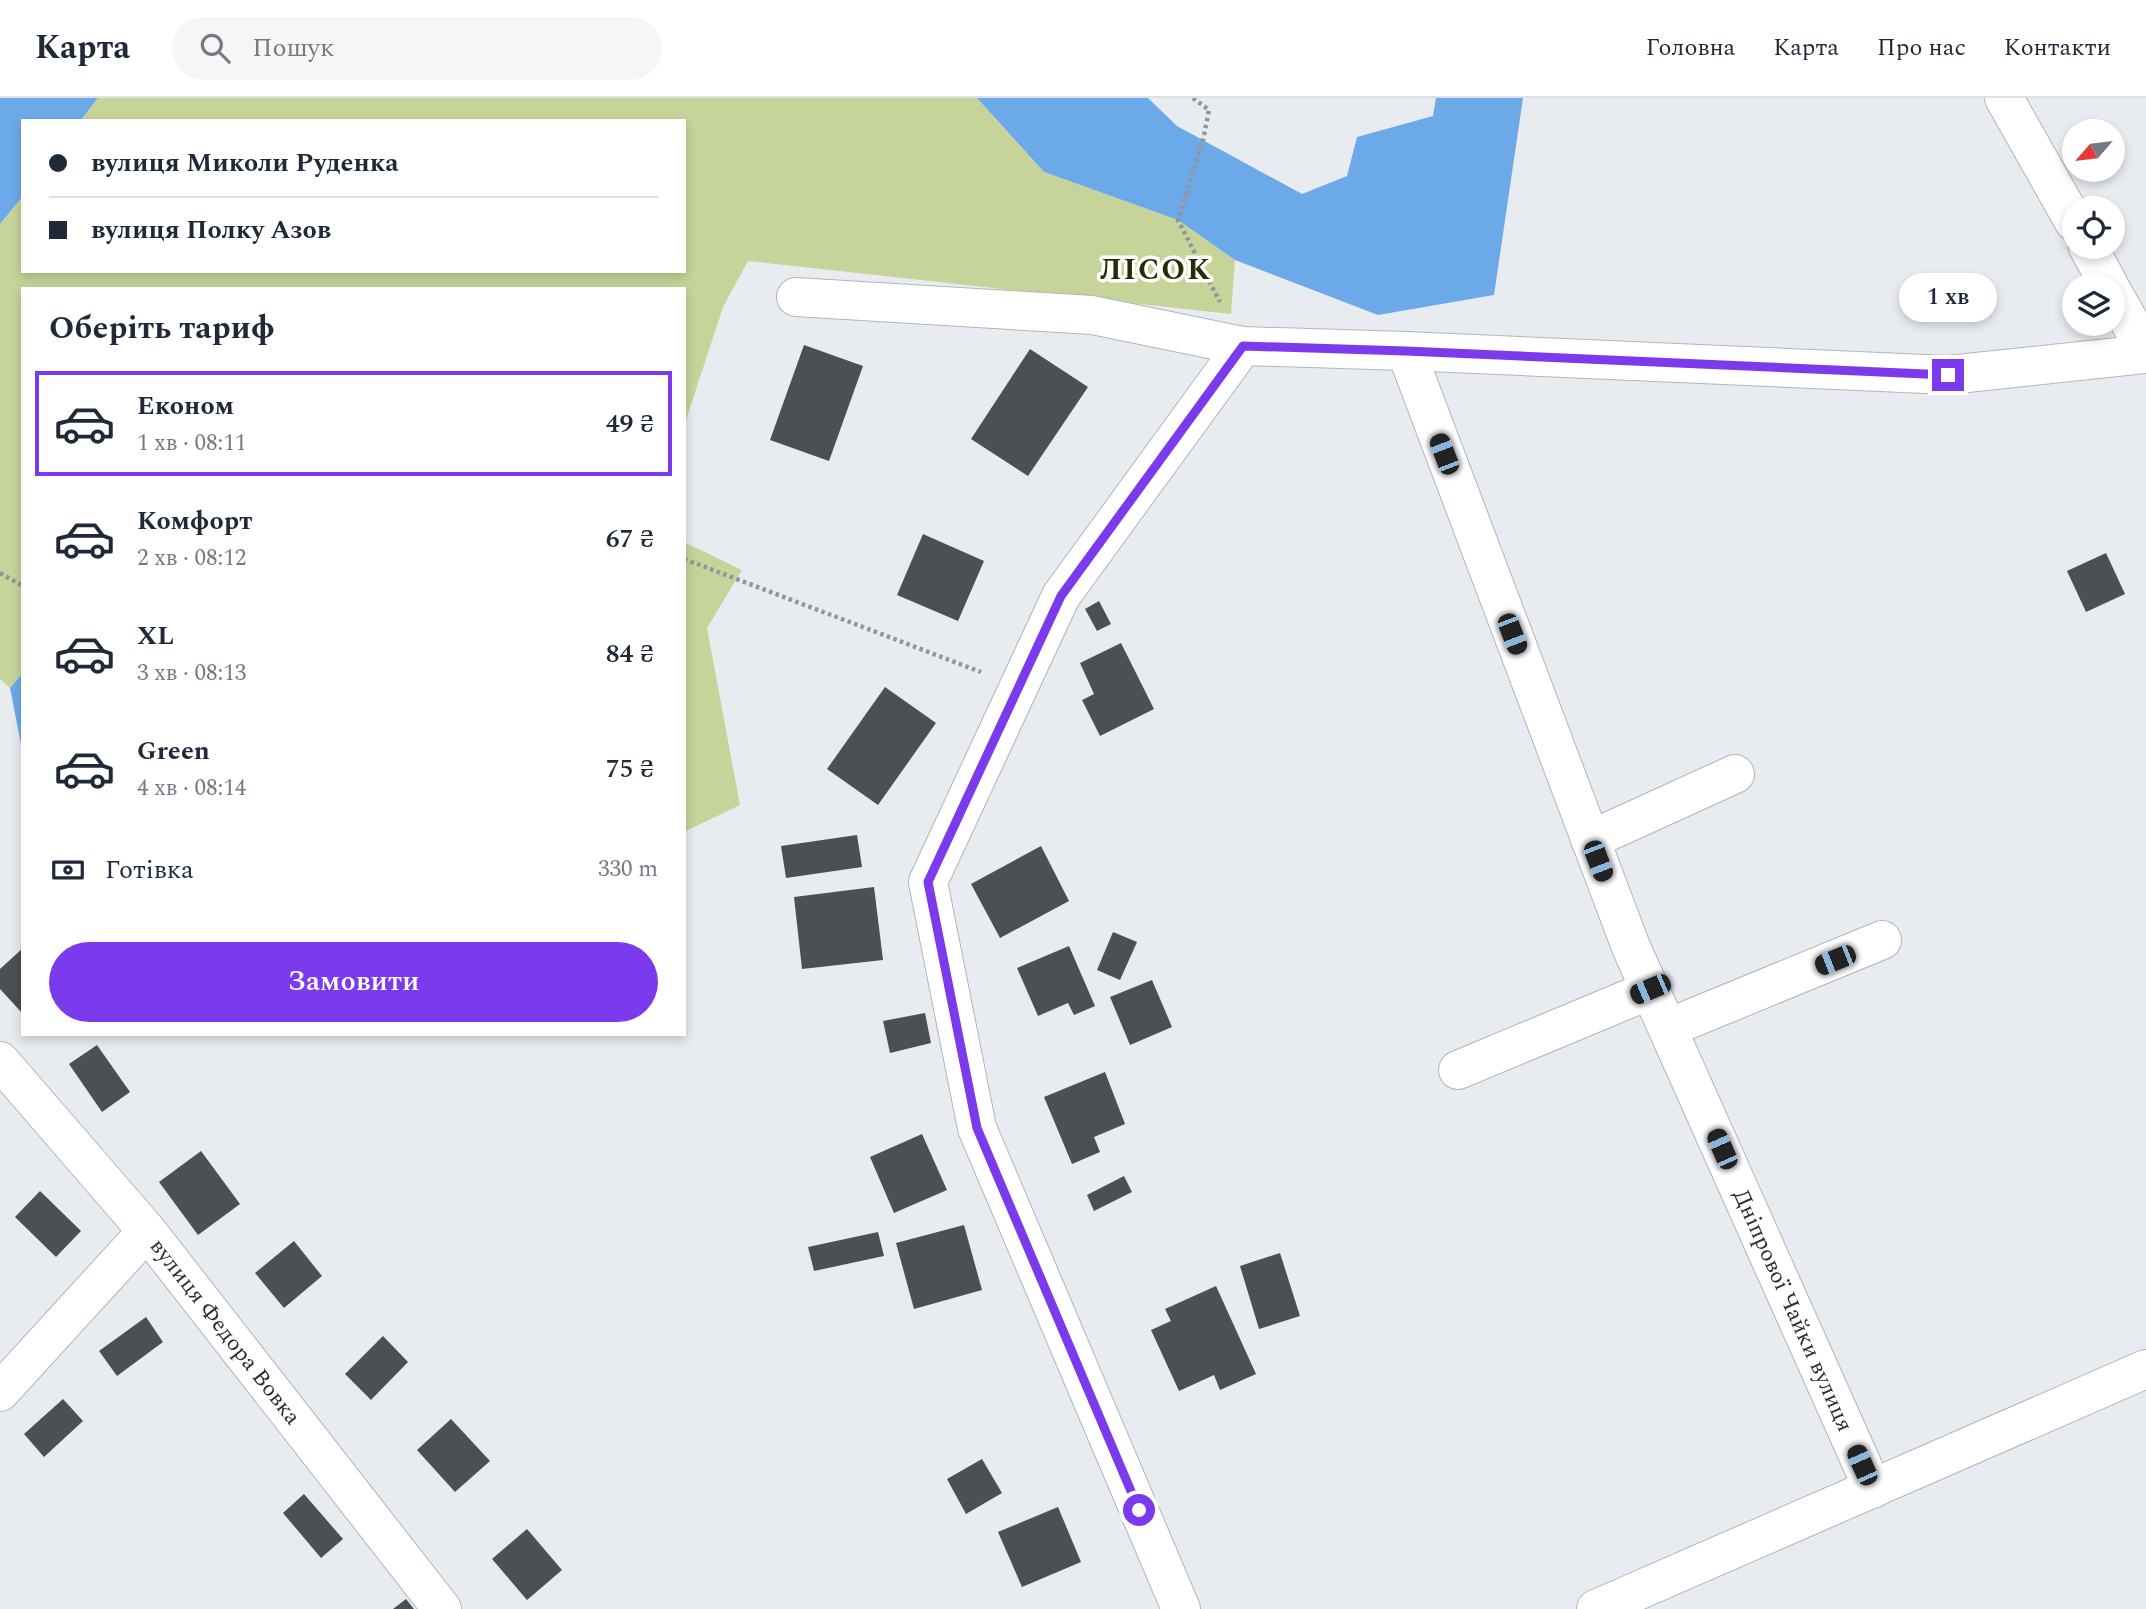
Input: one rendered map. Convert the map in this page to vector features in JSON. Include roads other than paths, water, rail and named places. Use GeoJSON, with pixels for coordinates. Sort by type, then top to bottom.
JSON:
{"type":"FeatureCollection","features":[{"type":"Feature","properties":{"kind":"street"},"geometry":{"type":"LineString","coordinates":[[2004,98],[2062,201]]}},
{"type":"Feature","properties":{"kind":"street"},"geometry":{"type":"LineString","coordinates":[[796,298],[1093,315],[1243,346],[1948,375],[2146,352],[2125,314]]}},
{"type":"Feature","properties":{"kind":"street"},"geometry":{"type":"LineString","coordinates":[[1181,1609],[977,1128],[928,882],[1061,596],[1243,346]]}},
{"type":"Feature","properties":{"kind":"street","name":"Дніпрової Чайки вулиця"},"geometry":{"type":"LineString","coordinates":[[1406,351],[1590,840],[1650,989],[1873,1489]]}},
{"type":"Feature","properties":{"kind":"street"},"geometry":{"type":"LineString","coordinates":[[1590,840],[1735,774]]}},
{"type":"Feature","properties":{"kind":"street"},"geometry":{"type":"LineString","coordinates":[[1668,1028],[1882,940]]}},
{"type":"Feature","properties":{"kind":"street"},"geometry":{"type":"LineString","coordinates":[[1458,1070],[1650,989]]}},
{"type":"Feature","properties":{"kind":"street","name":"вулиця Федора Вовка"},"geometry":{"type":"LineString","coordinates":[[0,1061],[147,1231],[442,1609]]}},
{"type":"Feature","properties":{"kind":"street"},"geometry":{"type":"LineString","coordinates":[[0,1392],[147,1231]]}},
{"type":"Feature","properties":{"kind":"street"},"geometry":{"type":"LineString","coordinates":[[1596,1609],[2146,1369]]}},
{"type":"Feature","properties":{"kind":"water"},"geometry":{"type":"Polygon","coordinates":[[[0,98],[98,98],[82,119],[21,119],[21,198],[0,224],[0,98]]]}},
{"type":"Feature","properties":{"kind":"water"},"geometry":{"type":"Polygon","coordinates":[[[977,98],[1148,98],[1177,126],[1302,194],[1347,176],[1357,137],[1433,116],[1436,98],[1523,98],[1494,295],[1378,315],[1235,260],[1178,220],[1044,172],[977,98]]]}},
{"type":"Feature","properties":{"kind":"water"},"geometry":{"type":"Polygon","coordinates":[[[21,675],[21,744],[10,688],[21,675]]]}},
{"type":"Feature","properties":{"kind":"district","name":"ЛІСОК"},"geometry":{"type":"Point","coordinates":[1156,269]}}]}
